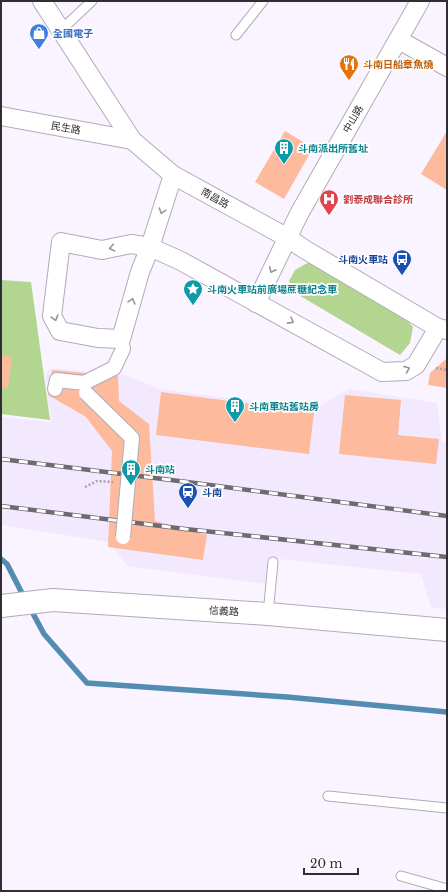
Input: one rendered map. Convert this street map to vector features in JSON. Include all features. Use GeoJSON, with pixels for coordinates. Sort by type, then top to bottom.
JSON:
{"type":"FeatureCollection","features":[{"type":"Feature","properties":{"kind":"street","name":"南昌路"},"geometry":{"type":"LineString","coordinates":[[42,1],[132,140],[173,175],[288,238],[304,249],[442,329]]}},
{"type":"Feature","properties":{"kind":"street","name":"中山路"},"geometry":{"type":"LineString","coordinates":[[256,303],[298,214],[399,40],[419,1]]}},
{"type":"Feature","properties":{"kind":"street"},"geometry":{"type":"LineString","coordinates":[[399,40],[447,67]]}},
{"type":"Feature","properties":{"kind":"street","name":"民生路"},"geometry":{"type":"LineString","coordinates":[[1,116],[132,140]]}},
{"type":"Feature","properties":{"kind":"street"},"geometry":{"type":"LineString","coordinates":[[55,389],[57,380],[84,383],[114,368],[123,349],[121,339],[140,272],[150,247],[173,175]]}},
{"type":"Feature","properties":{"kind":"street"},"geometry":{"type":"LineString","coordinates":[[121,339],[98,338],[60,331],[52,316],[61,242],[102,250],[131,244],[150,247],[181,261],[382,372],[406,371],[416,365],[442,329]]}},
{"type":"Feature","properties":{"kind":"street"},"geometry":{"type":"LineString","coordinates":[[86,393],[132,438],[123,537]]}},
{"type":"Feature","properties":{"kind":"street","name":"信義路"},"geometry":{"type":"LineString","coordinates":[[1,606],[53,600],[268,614],[447,630]]}},
{"type":"Feature","properties":{"kind":"lane"},"geometry":{"type":"LineString","coordinates":[[61,30],[92,1]]}},
{"type":"Feature","properties":{"kind":"lane"},"geometry":{"type":"LineString","coordinates":[[236,35],[263,1]]}},
{"type":"Feature","properties":{"kind":"lane"},"geometry":{"type":"LineString","coordinates":[[268,614],[273,562]]}},
{"type":"Feature","properties":{"kind":"lane"},"geometry":{"type":"LineString","coordinates":[[328,796],[447,808]]}},
{"type":"Feature","properties":{"kind":"lane"},"geometry":{"type":"LineString","coordinates":[[401,876],[447,889]]}},
{"type":"Feature","properties":{"kind":"path"},"geometry":{"type":"LineString","coordinates":[[85,486],[97,480],[128,483]]}},
{"type":"Feature","properties":{"kind":"shaded area"},"geometry":{"type":"Polygon","coordinates":[[[50,368],[125,375],[160,389],[315,409],[349,389],[437,403],[442,441],[447,443],[447,609],[431,608],[421,574],[269,558],[266,584],[127,566],[109,542],[1,525],[1,417],[51,422],[45,375],[50,368]]]}},
{"type":"Feature","properties":{"kind":"green space"},"geometry":{"type":"Polygon","coordinates":[[[311,261],[407,320],[413,327],[410,343],[400,355],[292,291],[289,281],[295,270],[311,261]]]}},
{"type":"Feature","properties":{"kind":"green space"},"geometry":{"type":"Polygon","coordinates":[[[1,280],[31,282],[50,420],[1,414],[1,280]]]}},
{"type":"Feature","properties":{"kind":"building","name":"斗南派出所舊址"},"geometry":{"type":"Polygon","coordinates":[[[285,131],[313,148],[284,199],[255,182],[285,131]]]}},
{"type":"Feature","properties":{"kind":"building"},"geometry":{"type":"Polygon","coordinates":[[[447,131],[447,190],[421,174],[447,131]]]}},
{"type":"Feature","properties":{"kind":"building"},"geometry":{"type":"Polygon","coordinates":[[[1,355],[12,357],[8,388],[1,387],[1,355]]]}},
{"type":"Feature","properties":{"kind":"building"},"geometry":{"type":"Polygon","coordinates":[[[447,358],[447,388],[428,385],[430,373],[447,358]]]}},
{"type":"Feature","properties":{"kind":"building","name":"斗南站"},"geometry":{"type":"Polygon","coordinates":[[[52,370],[118,376],[119,401],[149,424],[155,521],[207,535],[203,560],[108,547],[112,451],[86,417],[48,395],[52,370]]]}},
{"type":"Feature","properties":{"kind":"building","name":"斗南車站舊站房"},"geometry":{"type":"Polygon","coordinates":[[[161,392],[314,412],[309,454],[156,435],[161,392]]]}},
{"type":"Feature","properties":{"kind":"building"},"geometry":{"type":"Polygon","coordinates":[[[345,395],[401,400],[398,435],[439,439],[436,464],[339,454],[345,395]]]}},
{"type":"Feature","properties":{"kind":"waterway"},"geometry":{"type":"LineString","coordinates":[[1,559],[7,564],[25,599]]}},
{"type":"Feature","properties":{"kind":"waterway"},"geometry":{"type":"LineString","coordinates":[[30,608],[44,634],[87,683],[287,697],[447,712]]}},
{"type":"Feature","properties":{"kind":"railway"},"geometry":{"type":"LineString","coordinates":[[1,459],[447,516]]}},
{"type":"Feature","properties":{"kind":"railway"},"geometry":{"type":"LineString","coordinates":[[1,506],[185,529],[447,557]]}},
{"type":"Feature","properties":{"kind":"place","name":"全國電子"},"geometry":{"type":"Point","coordinates":[39,50]}},
{"type":"Feature","properties":{"kind":"place","name":"斗南日船章魚燒"},"geometry":{"type":"Point","coordinates":[349,81]}},
{"type":"Feature","properties":{"kind":"place","name":"斗南派出所舊址"},"geometry":{"type":"Point","coordinates":[284,165]}},
{"type":"Feature","properties":{"kind":"place","name":"劉泰成聯合診所"},"geometry":{"type":"Point","coordinates":[329,216]}},
{"type":"Feature","properties":{"kind":"place","name":"斗南火車站"},"geometry":{"type":"Point","coordinates":[402,276]}},
{"type":"Feature","properties":{"kind":"place","name":"斗南火車站前廣場蔗糖紀念車"},"geometry":{"type":"Point","coordinates":[193,306]}},
{"type":"Feature","properties":{"kind":"place","name":"斗南車站舊站房"},"geometry":{"type":"Point","coordinates":[235,423]}},
{"type":"Feature","properties":{"kind":"place","name":"斗南站"},"geometry":{"type":"Point","coordinates":[131,486]}},
{"type":"Feature","properties":{"kind":"place","name":"斗南"},"geometry":{"type":"Point","coordinates":[188,509]}}]}
